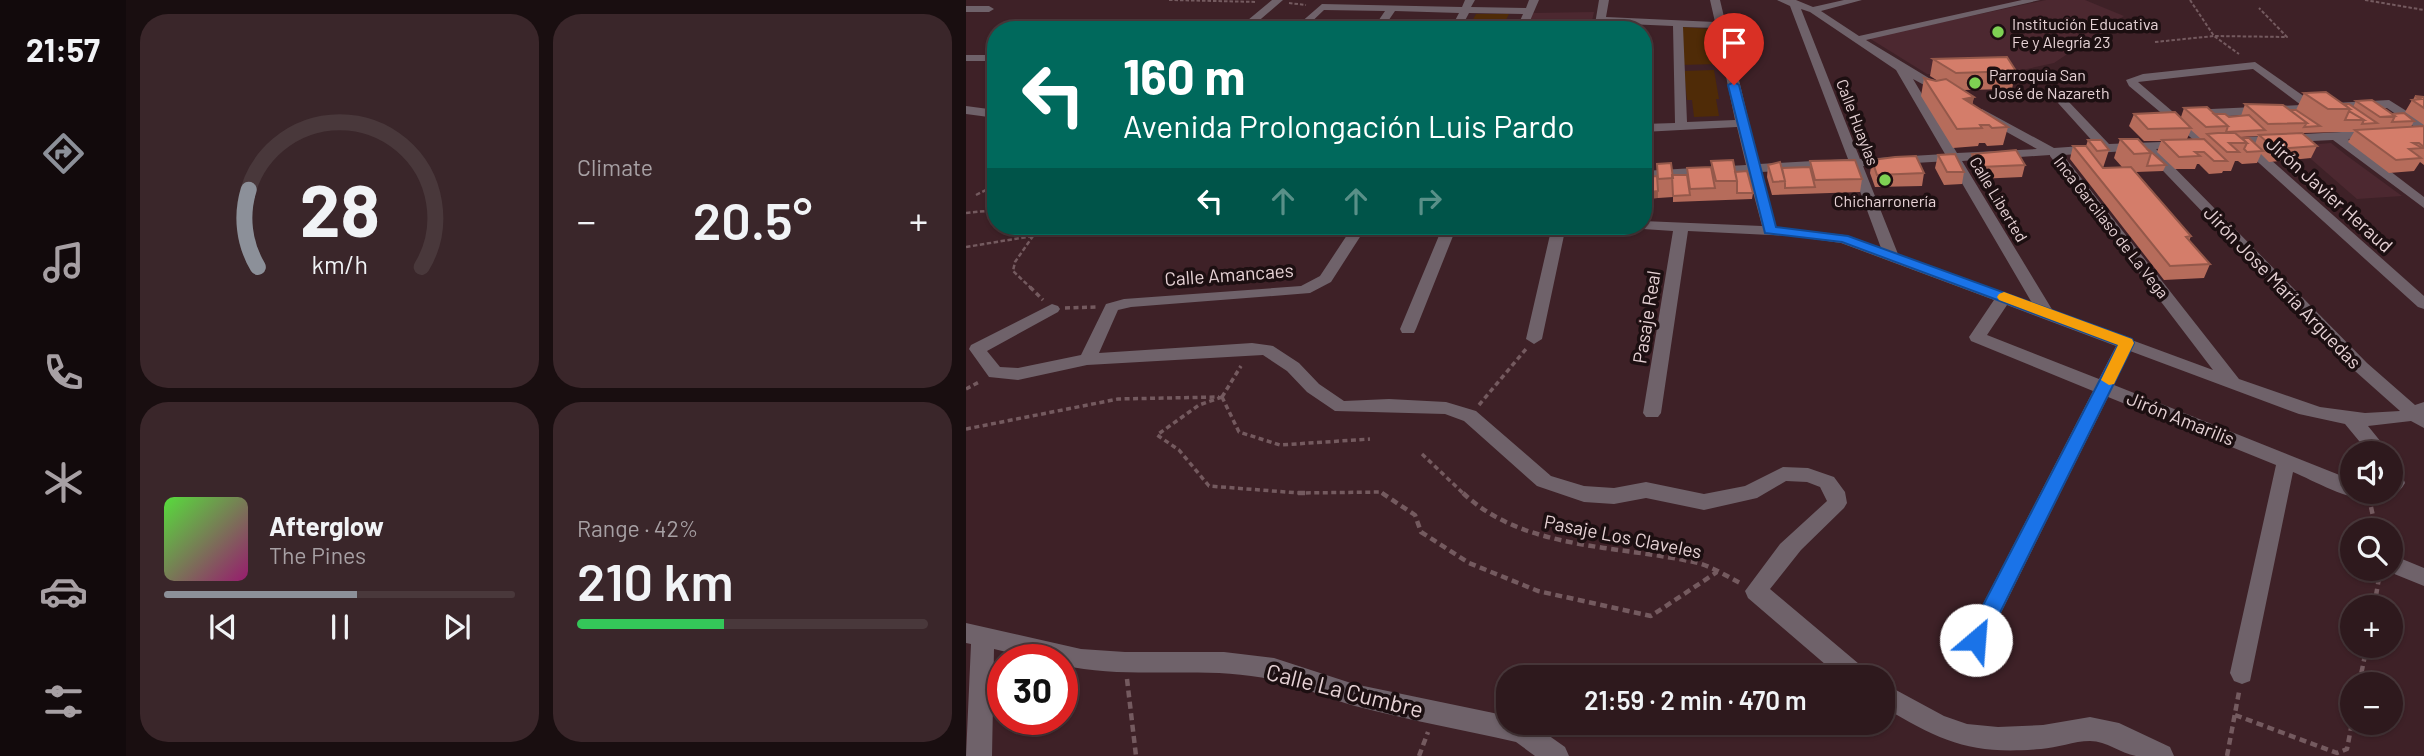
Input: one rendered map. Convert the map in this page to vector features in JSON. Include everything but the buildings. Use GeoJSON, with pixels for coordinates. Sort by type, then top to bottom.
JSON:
{"type":"FeatureCollection","features":[{"type":"Feature","properties":{"kind":"street"},"geometry":{"type":"LineString","coordinates":[[1525,21],[1534,0]]}},
{"type":"Feature","properties":{"kind":"street"},"geometry":{"type":"LineString","coordinates":[[1601,21],[1604,0]]}},
{"type":"Feature","properties":{"kind":"street"},"geometry":{"type":"LineString","coordinates":[[1715,0],[1742,123],[1756,168],[1770,230]]}},
{"type":"Feature","properties":{"kind":"street"},"geometry":{"type":"LineString","coordinates":[[1813,10],[1854,0]]}},
{"type":"Feature","properties":{"kind":"street"},"geometry":{"type":"LineString","coordinates":[[1858,39],[2035,0]]}},
{"type":"Feature","properties":{"kind":"street"},"geometry":{"type":"LineString","coordinates":[[1252,21],[1277,1]]}},
{"type":"Feature","properties":{"kind":"street"},"geometry":{"type":"LineString","coordinates":[[1788,1],[1813,10],[1899,67],[1959,100]]}},
{"type":"Feature","properties":{"kind":"street","name":"Calle Huaylas"},"geometry":{"type":"LineString","coordinates":[[1788,1],[1858,165],[1891,254]]}},
{"type":"Feature","properties":{"kind":"street"},"geometry":{"type":"LineString","coordinates":[[1307,21],[1322,7],[1392,8],[1468,4],[1529,11]]}},
{"type":"Feature","properties":{"kind":"street"},"geometry":{"type":"LineString","coordinates":[[1460,21],[1468,4]]}},
{"type":"Feature","properties":{"kind":"street"},"geometry":{"type":"LineString","coordinates":[[1383,21],[1392,8]]}},
{"type":"Feature","properties":{"kind":"street"},"geometry":{"type":"LineString","coordinates":[[966,9],[989,9]]}},
{"type":"Feature","properties":{"kind":"street"},"geometry":{"type":"LineString","coordinates":[[1678,23],[1681,126]]}},
{"type":"Feature","properties":{"kind":"street"},"geometry":{"type":"LineString","coordinates":[[1652,24],[1719,25]]}},
{"type":"Feature","properties":{"kind":"street"},"geometry":{"type":"LineString","coordinates":[[969,58],[987,58]]}},
{"type":"Feature","properties":{"kind":"street"},"geometry":{"type":"LineString","coordinates":[[969,58],[987,63]]}},
{"type":"Feature","properties":{"kind":"street"},"geometry":{"type":"LineString","coordinates":[[2202,143],[2132,80],[2255,65],[2313,108]]}},
{"type":"Feature","properties":{"kind":"street","name":"Calle Liberted"},"geometry":{"type":"LineString","coordinates":[[1899,67],[2046,313]]}},
{"type":"Feature","properties":{"kind":"street"},"geometry":{"type":"LineString","coordinates":[[2064,103],[2106,149]]}},
{"type":"Feature","properties":{"kind":"street"},"geometry":{"type":"LineString","coordinates":[[2171,115],[2389,104],[2424,129]]}},
{"type":"Feature","properties":{"kind":"street","name":"Inca Garcilaso de La Vega"},"geometry":{"type":"LineString","coordinates":[[1971,107],[2055,153],[2233,383]]}},
{"type":"Feature","properties":{"kind":"street"},"geometry":{"type":"LineString","coordinates":[[966,110],[987,113]]}},
{"type":"Feature","properties":{"kind":"street"},"geometry":{"type":"LineString","coordinates":[[1652,128],[1742,123]]}},
{"type":"Feature","properties":{"kind":"street"},"geometry":{"type":"LineString","coordinates":[[1652,174],[1858,165],[2424,129]]}},
{"type":"Feature","properties":{"kind":"street"},"geometry":{"type":"LineString","coordinates":[[2337,136],[2424,204]]}},
{"type":"Feature","properties":{"kind":"street","name":"Jirón Javier Heraud"},"geometry":{"type":"LineString","coordinates":[[2242,141],[2424,304]]}},
{"type":"Feature","properties":{"kind":"street","name":"Jirón Jose María Arguedas"},"geometry":{"type":"LineString","coordinates":[[2147,146],[2361,368],[2421,415]]}},
{"type":"Feature","properties":{"kind":"street"},"geometry":{"type":"LineString","coordinates":[[1652,225],[1770,230],[1844,239],[1891,254],[2305,410],[2352,420],[2421,415]]}},
{"type":"Feature","properties":{"kind":"street","name":"Pasaje Real"},"geometry":{"type":"LineString","coordinates":[[1652,413],[1681,227]]}},
{"type":"Feature","properties":{"kind":"street","name":"Calle Amancaes"},"geometry":{"type":"LineString","coordinates":[[1112,307],[1130,302],[1304,290],[1326,279],[1354,235]]}},
{"type":"Feature","properties":{"kind":"street"},"geometry":{"type":"LineString","coordinates":[[1408,329],[1446,235]]}},
{"type":"Feature","properties":{"kind":"street"},"geometry":{"type":"LineString","coordinates":[[1534,340],[1557,235]]}},
{"type":"Feature","properties":{"kind":"street","name":"Jirón Amarilis"},"geometry":{"type":"LineString","coordinates":[[2004,297],[1977,337],[2340,481]]}},
{"type":"Feature","properties":{"kind":"street"},"geometry":{"type":"LineString","coordinates":[[1087,359],[1112,307]]}},
{"type":"Feature","properties":{"kind":"street"},"geometry":{"type":"LineString","coordinates":[[1052,309],[977,349],[995,373],[1018,374],[1087,359],[1252,348],[1267,350],[1293,367],[1320,394],[1341,407],[1389,405],[1446,408],[1470,416],[1544,481],[1584,494],[1614,496],[1646,491],[1703,502],[1750,493],[1783,474],[1808,475],[1827,482],[1835,492],[1837,503],[1827,517],[1802,536],[1780,559],[1756,591],[1843,665]]}},
{"type":"Feature","properties":{"kind":"street"},"geometry":{"type":"LineString","coordinates":[[1976,640],[2126,343]]}},
{"type":"Feature","properties":{"kind":"street"},"geometry":{"type":"LineString","coordinates":[[2352,420],[2370,441]]}},
{"type":"Feature","properties":{"kind":"street"},"geometry":{"type":"LineString","coordinates":[[2242,673],[2286,461]]}},
{"type":"Feature","properties":{"kind":"street"},"geometry":{"type":"LineString","coordinates":[[2403,568],[2424,577]]}},
{"type":"Feature","properties":{"kind":"street"},"geometry":{"type":"LineString","coordinates":[[974,635],[979,756]]}},
{"type":"Feature","properties":{"kind":"street","name":"Calle La Cumbre"},"geometry":{"type":"LineString","coordinates":[[974,635],[1081,659],[1125,663],[1224,663],[1274,669],[1354,695],[1522,732],[1556,756]]}},
{"type":"Feature","properties":{"kind":"street"},"geometry":{"type":"LineString","coordinates":[[1895,701],[1937,725],[1967,736],[1998,739],[2043,737],[2090,729],[2119,735],[2161,756]]}},
{"type":"Feature","properties":{"kind":"path"},"geometry":{"type":"LineString","coordinates":[[1169,0],[1277,1],[1322,7]]}},
{"type":"Feature","properties":{"kind":"path"},"geometry":{"type":"LineString","coordinates":[[2190,0],[2214,36],[2255,65]]}},
{"type":"Feature","properties":{"kind":"path"},"geometry":{"type":"LineString","coordinates":[[2365,0],[2424,10]]}},
{"type":"Feature","properties":{"kind":"path"},"geometry":{"type":"LineString","coordinates":[[2155,42],[2214,36],[2287,37],[2259,8]]}},
{"type":"Feature","properties":{"kind":"path"},"geometry":{"type":"LineString","coordinates":[[976,195],[987,189]]}},
{"type":"Feature","properties":{"kind":"path"},"geometry":{"type":"LineString","coordinates":[[966,214],[987,211]]}},
{"type":"Feature","properties":{"kind":"path"},"geometry":{"type":"LineString","coordinates":[[966,247],[1032,236],[1015,262],[1013,271],[1052,309],[1112,307]]}},
{"type":"Feature","properties":{"kind":"path"},"geometry":{"type":"LineString","coordinates":[[1470,416],[1534,340]]}},
{"type":"Feature","properties":{"kind":"path"},"geometry":{"type":"LineString","coordinates":[[1252,348],[1222,397],[1199,405],[1157,435],[1179,450],[1209,486],[1299,493],[1381,492],[1416,514],[1421,532],[1469,564],[1538,591],[1651,616],[1717,572]]}},
{"type":"Feature","properties":{"kind":"path"},"geometry":{"type":"LineString","coordinates":[[966,429],[1118,399],[1183,395],[1222,397]]}},
{"type":"Feature","properties":{"kind":"path"},"geometry":{"type":"LineString","coordinates":[[1222,397],[1239,432],[1280,445],[1370,439]]}},
{"type":"Feature","properties":{"kind":"path","name":"Pasaje Los Claveles"},"geometry":{"type":"LineString","coordinates":[[1422,454],[1479,508],[1539,535],[1701,564],[1756,591]]}},
{"type":"Feature","properties":{"kind":"path"},"geometry":{"type":"LineString","coordinates":[[1125,663],[1136,756]]}},
{"type":"Feature","properties":{"kind":"path"},"geometry":{"type":"LineString","coordinates":[[2227,756],[2242,673]]}},
{"type":"Feature","properties":{"kind":"path"},"geometry":{"type":"LineString","coordinates":[[1419,756],[1435,713]]}},
{"type":"Feature","properties":{"kind":"path"},"geometry":{"type":"LineString","coordinates":[[2235,715],[2337,753],[2347,749],[2350,735]]}},
{"type":"Feature","properties":{"kind":"shaded area","name":"Institución Educativa Fe y Alegría 23"},"geometry":{"type":"Polygon","coordinates":[[[2046,0],[2085,0],[2124,16],[2054,63],[2004,74],[1927,74],[1869,38],[2046,0]]]}},
{"type":"Feature","properties":{"kind":"shaded area"},"geometry":{"type":"Polygon","coordinates":[[[1594,12],[1592,21],[1529,21],[1532,13],[1594,12]]]}},
{"type":"Feature","properties":{"kind":"shaded area"},"geometry":{"type":"Polygon","coordinates":[[[1476,14],[1509,14],[1506,21],[1472,21],[1476,14]]]}},
{"type":"Feature","properties":{"kind":"shaded area"},"geometry":{"type":"Polygon","coordinates":[[[1683,27],[1710,29],[1717,64],[1680,65],[1683,27]]]}},
{"type":"Feature","properties":{"kind":"shaded area"},"geometry":{"type":"Polygon","coordinates":[[[1714,70],[1719,116],[1694,117],[1692,100],[1687,100],[1684,71],[1714,70]]]}},
{"type":"Feature","properties":{"kind":"shaded area"},"geometry":{"type":"Polygon","coordinates":[[[2331,143],[2402,196],[2357,199],[2296,146],[2331,143]]]}},
{"type":"Feature","properties":{"kind":"slow traffic"},"geometry":{"type":"LineString","coordinates":[[2004,297],[2126,343],[2109,380]]}},
{"type":"Feature","properties":{"kind":"place","name":"Institución Educativa Fe y Alegría 23"},"geometry":{"type":"Point","coordinates":[1998,32]}},
{"type":"Feature","properties":{"kind":"place","name":"Parroquia San José de Nazareth"},"geometry":{"type":"Point","coordinates":[1975,83]}},
{"type":"Feature","properties":{"kind":"place","name":"Chicharronería"},"geometry":{"type":"Point","coordinates":[1885,180]}},
{"type":"Feature","properties":{"kind":"route"},"geometry":{"type":"LineString","coordinates":[[1734,85],[1770,230],[1844,239],[1891,254],[2126,343],[1976,640]]}}]}
